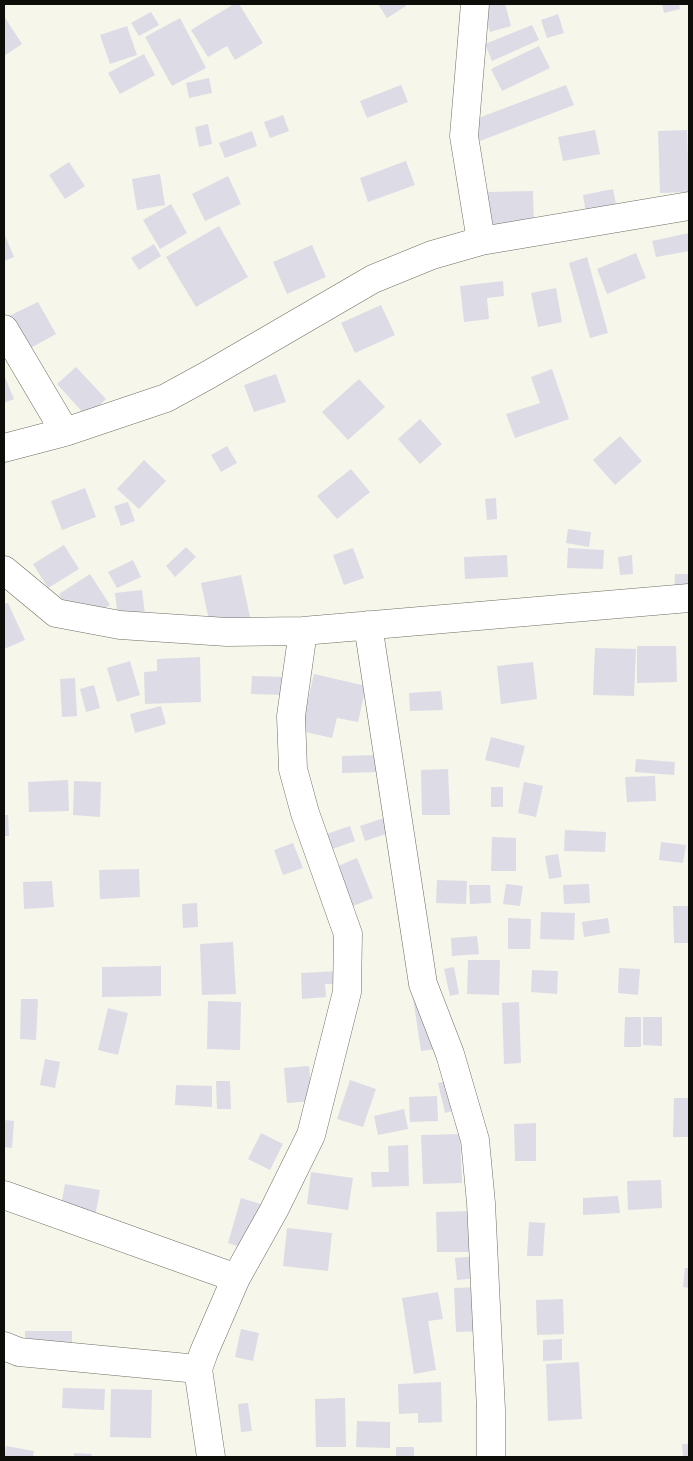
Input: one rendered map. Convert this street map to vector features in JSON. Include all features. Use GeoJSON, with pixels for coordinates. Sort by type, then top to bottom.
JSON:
{"type":"FeatureCollection","features":[{"type":"Feature","properties":{"kind":"street"},"geometry":{"type":"LineString","coordinates":[[475,4],[464,136],[481,242]]}},
{"type":"Feature","properties":{"kind":"street"},"geometry":{"type":"LineString","coordinates":[[4,448],[65,432],[166,398],[373,279],[432,255],[481,242],[689,206]]}},
{"type":"Feature","properties":{"kind":"street"},"geometry":{"type":"LineString","coordinates":[[4,329],[65,432]]}},
{"type":"Feature","properties":{"kind":"street"},"geometry":{"type":"LineString","coordinates":[[4,570],[56,613],[120,625],[227,632],[303,631],[689,598]]}},
{"type":"Feature","properties":{"kind":"street"},"geometry":{"type":"LineString","coordinates":[[368,625],[422,984],[450,1054],[475,1140],[482,1213],[491,1457]]}},
{"type":"Feature","properties":{"kind":"street"},"geometry":{"type":"LineString","coordinates":[[211,1457],[198,1369],[236,1278],[274,1210],[311,1136],[347,992],[348,934],[305,813],[293,769],[292,716],[303,631]]}},
{"type":"Feature","properties":{"kind":"street"},"geometry":{"type":"LineString","coordinates":[[4,1196],[236,1278]]}},
{"type":"Feature","properties":{"kind":"street"},"geometry":{"type":"LineString","coordinates":[[4,1346],[19,1352],[198,1369]]}},
{"type":"Feature","properties":{"kind":"building"},"geometry":{"type":"Polygon","coordinates":[[[234,4],[239,4],[263,43],[235,60],[227,46],[208,57],[191,30],[234,4]]]}},
{"type":"Feature","properties":{"kind":"building"},"geometry":{"type":"Polygon","coordinates":[[[378,4],[404,4],[406,6],[387,18],[378,4]]]}},
{"type":"Feature","properties":{"kind":"building"},"geometry":{"type":"Polygon","coordinates":[[[482,4],[505,4],[511,26],[490,32],[482,4]]]}},
{"type":"Feature","properties":{"kind":"building"},"geometry":{"type":"Polygon","coordinates":[[[662,4],[679,4],[680,9],[664,13],[662,4]]]}},
{"type":"Feature","properties":{"kind":"building"},"geometry":{"type":"Polygon","coordinates":[[[151,12],[159,25],[139,36],[131,23],[151,12]]]}},
{"type":"Feature","properties":{"kind":"building"},"geometry":{"type":"Polygon","coordinates":[[[558,14],[564,33],[547,38],[541,20],[558,14]]]}},
{"type":"Feature","properties":{"kind":"building"},"geometry":{"type":"Polygon","coordinates":[[[4,16],[22,44],[4,56],[4,16]]]}},
{"type":"Feature","properties":{"kind":"building"},"geometry":{"type":"Polygon","coordinates":[[[180,18],[206,68],[172,86],[145,37],[180,18]]]}},
{"type":"Feature","properties":{"kind":"building"},"geometry":{"type":"Polygon","coordinates":[[[532,25],[539,40],[492,61],[485,44],[532,25]]]}},
{"type":"Feature","properties":{"kind":"building"},"geometry":{"type":"Polygon","coordinates":[[[127,26],[137,55],[110,64],[100,35],[127,26]]]}},
{"type":"Feature","properties":{"kind":"building"},"geometry":{"type":"Polygon","coordinates":[[[539,46],[550,68],[502,91],[491,69],[539,46]]]}},
{"type":"Feature","properties":{"kind":"building"},"geometry":{"type":"Polygon","coordinates":[[[144,54],[155,75],[120,94],[108,73],[144,54]]]}},
{"type":"Feature","properties":{"kind":"building"},"geometry":{"type":"Polygon","coordinates":[[[209,78],[212,93],[189,98],[186,83],[209,78]]]}},
{"type":"Feature","properties":{"kind":"building"},"geometry":{"type":"Polygon","coordinates":[[[401,85],[408,102],[367,118],[360,101],[401,85]]]}},
{"type":"Feature","properties":{"kind":"building"},"geometry":{"type":"Polygon","coordinates":[[[566,85],[574,105],[480,141],[473,120],[566,85]]]}},
{"type":"Feature","properties":{"kind":"building"},"geometry":{"type":"Polygon","coordinates":[[[283,115],[289,131],[270,138],[264,122],[283,115]]]}},
{"type":"Feature","properties":{"kind":"building"},"geometry":{"type":"Polygon","coordinates":[[[208,124],[212,144],[199,147],[195,127],[208,124]]]}},
{"type":"Feature","properties":{"kind":"building"},"geometry":{"type":"Polygon","coordinates":[[[595,130],[600,154],[563,161],[558,137],[595,130]]]}},
{"type":"Feature","properties":{"kind":"building"},"geometry":{"type":"Polygon","coordinates":[[[687,130],[689,192],[660,193],[658,131],[687,130]]]}},
{"type":"Feature","properties":{"kind":"building"},"geometry":{"type":"Polygon","coordinates":[[[252,131],[257,146],[225,158],[219,143],[252,131]]]}},
{"type":"Feature","properties":{"kind":"building"},"geometry":{"type":"Polygon","coordinates":[[[406,161],[415,185],[368,202],[360,178],[406,161]]]}},
{"type":"Feature","properties":{"kind":"building"},"geometry":{"type":"Polygon","coordinates":[[[69,162],[85,186],[65,199],[49,175],[69,162]]]}},
{"type":"Feature","properties":{"kind":"building"},"geometry":{"type":"Polygon","coordinates":[[[160,174],[165,205],[137,210],[132,179],[160,174]]]}},
{"type":"Feature","properties":{"kind":"building"},"geometry":{"type":"Polygon","coordinates":[[[228,176],[241,204],[205,221],[192,194],[228,176]]]}},
{"type":"Feature","properties":{"kind":"building"},"geometry":{"type":"Polygon","coordinates":[[[613,189],[618,215],[587,220],[583,195],[613,189]]]}},
{"type":"Feature","properties":{"kind":"building"},"geometry":{"type":"Polygon","coordinates":[[[533,191],[534,225],[489,227],[488,192],[533,191]]]}},
{"type":"Feature","properties":{"kind":"building"},"geometry":{"type":"Polygon","coordinates":[[[171,204],[187,233],[160,249],[143,220],[171,204]]]}},
{"type":"Feature","properties":{"kind":"building"},"geometry":{"type":"Polygon","coordinates":[[[219,226],[248,277],[196,307],[166,257],[219,226]]]}},
{"type":"Feature","properties":{"kind":"building"},"geometry":{"type":"Polygon","coordinates":[[[4,233],[14,257],[4,261],[4,233]]]}},
{"type":"Feature","properties":{"kind":"building"},"geometry":{"type":"Polygon","coordinates":[[[689,233],[689,251],[656,257],[652,241],[689,233]]]}},
{"type":"Feature","properties":{"kind":"building"},"geometry":{"type":"Polygon","coordinates":[[[154,244],[161,256],[139,270],[131,258],[154,244]]]}},
{"type":"Feature","properties":{"kind":"building"},"geometry":{"type":"Polygon","coordinates":[[[312,245],[326,277],[287,294],[273,262],[312,245]]]}},
{"type":"Feature","properties":{"kind":"building"},"geometry":{"type":"Polygon","coordinates":[[[636,253],[646,278],[607,294],[597,269],[636,253]]]}},
{"type":"Feature","properties":{"kind":"building"},"geometry":{"type":"Polygon","coordinates":[[[587,257],[608,333],[590,338],[569,263],[587,257]]]}},
{"type":"Feature","properties":{"kind":"building"},"geometry":{"type":"Polygon","coordinates":[[[503,281],[504,296],[487,298],[489,319],[464,322],[460,286],[503,281]]]}},
{"type":"Feature","properties":{"kind":"building"},"geometry":{"type":"Polygon","coordinates":[[[556,288],[562,322],[538,327],[531,293],[556,288]]]}},
{"type":"Feature","properties":{"kind":"building"},"geometry":{"type":"Polygon","coordinates":[[[38,302],[56,334],[25,351],[7,317],[38,302]]]}},
{"type":"Feature","properties":{"kind":"building"},"geometry":{"type":"Polygon","coordinates":[[[381,305],[395,335],[355,353],[341,323],[381,305]]]}},
{"type":"Feature","properties":{"kind":"building"},"geometry":{"type":"Polygon","coordinates":[[[76,367],[106,399],[87,417],[57,384],[76,367]]]}},
{"type":"Feature","properties":{"kind":"building"},"geometry":{"type":"Polygon","coordinates":[[[552,369],[569,419],[515,438],[506,414],[540,403],[531,377],[552,369]]]}},
{"type":"Feature","properties":{"kind":"building"},"geometry":{"type":"Polygon","coordinates":[[[276,374],[286,402],[254,412],[244,385],[276,374]]]}},
{"type":"Feature","properties":{"kind":"building"},"geometry":{"type":"Polygon","coordinates":[[[4,375],[14,399],[4,403],[4,375]]]}},
{"type":"Feature","properties":{"kind":"building"},"geometry":{"type":"Polygon","coordinates":[[[359,379],[385,407],[348,440],[322,412],[359,379]]]}},
{"type":"Feature","properties":{"kind":"building"},"geometry":{"type":"Polygon","coordinates":[[[420,419],[442,444],[420,464],[398,439],[420,419]]]}},
{"type":"Feature","properties":{"kind":"building"},"geometry":{"type":"Polygon","coordinates":[[[620,436],[642,461],[615,485],[593,460],[620,436]]]}},
{"type":"Feature","properties":{"kind":"building"},"geometry":{"type":"Polygon","coordinates":[[[227,446],[237,463],[221,472],[211,455],[227,446]]]}},
{"type":"Feature","properties":{"kind":"building"},"geometry":{"type":"Polygon","coordinates":[[[144,460],[166,481],[139,509],[117,489],[144,460]]]}},
{"type":"Feature","properties":{"kind":"building"},"geometry":{"type":"Polygon","coordinates":[[[351,469],[370,492],[337,519],[317,496],[351,469]]]}},
{"type":"Feature","properties":{"kind":"building"},"geometry":{"type":"Polygon","coordinates":[[[85,488],[96,517],[62,530],[51,501],[85,488]]]}},
{"type":"Feature","properties":{"kind":"building"},"geometry":{"type":"Polygon","coordinates":[[[496,498],[497,519],[487,520],[485,499],[496,498]]]}},
{"type":"Feature","properties":{"kind":"building"},"geometry":{"type":"Polygon","coordinates":[[[128,502],[135,521],[121,526],[114,506],[128,502]]]}},
{"type":"Feature","properties":{"kind":"building"},"geometry":{"type":"Polygon","coordinates":[[[568,529],[591,532],[589,547],[566,543],[568,529]]]}},
{"type":"Feature","properties":{"kind":"building"},"geometry":{"type":"Polygon","coordinates":[[[64,545],[79,569],[48,588],[33,564],[64,545]]]}},
{"type":"Feature","properties":{"kind":"building"},"geometry":{"type":"Polygon","coordinates":[[[186,547],[196,557],[175,577],[166,566],[186,547]]]}},
{"type":"Feature","properties":{"kind":"building"},"geometry":{"type":"Polygon","coordinates":[[[353,548],[364,578],[344,585],[333,555],[353,548]]]}},
{"type":"Feature","properties":{"kind":"building"},"geometry":{"type":"Polygon","coordinates":[[[568,548],[604,550],[603,569],[567,568],[568,548]]]}},
{"type":"Feature","properties":{"kind":"building"},"geometry":{"type":"Polygon","coordinates":[[[507,555],[508,577],[465,579],[464,557],[507,555]]]}},
{"type":"Feature","properties":{"kind":"building"},"geometry":{"type":"Polygon","coordinates":[[[632,555],[633,574],[620,575],[618,557],[632,555]]]}},
{"type":"Feature","properties":{"kind":"building"},"geometry":{"type":"Polygon","coordinates":[[[133,560],[141,577],[117,588],[108,572],[133,560]]]}},
{"type":"Feature","properties":{"kind":"building"},"geometry":{"type":"Polygon","coordinates":[[[90,574],[110,605],[79,624],[59,594],[90,574]]]}},
{"type":"Feature","properties":{"kind":"building"},"geometry":{"type":"Polygon","coordinates":[[[675,574],[689,574],[689,594],[674,594],[675,574]]]}},
{"type":"Feature","properties":{"kind":"building"},"geometry":{"type":"Polygon","coordinates":[[[241,575],[250,617],[210,625],[201,583],[241,575]]]}},
{"type":"Feature","properties":{"kind":"building"},"geometry":{"type":"Polygon","coordinates":[[[142,590],[145,614],[118,617],[115,593],[142,590]]]}},
{"type":"Feature","properties":{"kind":"building"},"geometry":{"type":"Polygon","coordinates":[[[8,603],[25,640],[4,649],[4,604],[8,603]]]}},
{"type":"Feature","properties":{"kind":"building"},"geometry":{"type":"Polygon","coordinates":[[[637,646],[676,646],[677,682],[637,683],[637,646]]]}},
{"type":"Feature","properties":{"kind":"building"},"geometry":{"type":"Polygon","coordinates":[[[595,648],[636,649],[634,696],[593,695],[595,648]]]}},
{"type":"Feature","properties":{"kind":"building"},"geometry":{"type":"Polygon","coordinates":[[[200,657],[201,702],[145,704],[144,672],[157,671],[157,659],[200,657]]]}},
{"type":"Feature","properties":{"kind":"building"},"geometry":{"type":"Polygon","coordinates":[[[130,661],[140,695],[117,702],[107,668],[130,661]]]}},
{"type":"Feature","properties":{"kind":"building"},"geometry":{"type":"Polygon","coordinates":[[[533,662],[537,699],[501,704],[497,666],[533,662]]]}},
{"type":"Feature","properties":{"kind":"building"},"geometry":{"type":"Polygon","coordinates":[[[314,674],[366,686],[358,722],[337,718],[332,738],[301,731],[314,674]]]}},
{"type":"Feature","properties":{"kind":"building"},"geometry":{"type":"Polygon","coordinates":[[[252,676],[285,677],[285,695],[251,694],[252,676]]]}},
{"type":"Feature","properties":{"kind":"building"},"geometry":{"type":"Polygon","coordinates":[[[75,678],[77,716],[62,717],[60,679],[75,678]]]}},
{"type":"Feature","properties":{"kind":"building"},"geometry":{"type":"Polygon","coordinates":[[[94,685],[100,708],[86,712],[80,689],[94,685]]]}},
{"type":"Feature","properties":{"kind":"building"},"geometry":{"type":"Polygon","coordinates":[[[441,691],[443,710],[410,711],[409,693],[441,691]]]}},
{"type":"Feature","properties":{"kind":"building"},"geometry":{"type":"Polygon","coordinates":[[[161,706],[166,724],[135,733],[130,714],[161,706]]]}},
{"type":"Feature","properties":{"kind":"building"},"geometry":{"type":"Polygon","coordinates":[[[491,737],[525,746],[519,768],[485,760],[491,737]]]}},
{"type":"Feature","properties":{"kind":"building"},"geometry":{"type":"Polygon","coordinates":[[[381,755],[381,772],[342,773],[342,756],[381,755]]]}},
{"type":"Feature","properties":{"kind":"building"},"geometry":{"type":"Polygon","coordinates":[[[636,759],[675,762],[674,775],[635,772],[636,759]]]}},
{"type":"Feature","properties":{"kind":"building"},"geometry":{"type":"Polygon","coordinates":[[[448,769],[450,815],[422,815],[421,770],[448,769]]]}},
{"type":"Feature","properties":{"kind":"building"},"geometry":{"type":"Polygon","coordinates":[[[655,776],[656,801],[627,802],[625,777],[655,776]]]}},
{"type":"Feature","properties":{"kind":"building"},"geometry":{"type":"Polygon","coordinates":[[[68,780],[69,811],[29,812],[28,782],[68,780]]]}},
{"type":"Feature","properties":{"kind":"building"},"geometry":{"type":"Polygon","coordinates":[[[74,781],[101,782],[100,817],[73,815],[74,781]]]}},
{"type":"Feature","properties":{"kind":"building"},"geometry":{"type":"Polygon","coordinates":[[[524,782],[543,786],[536,817],[518,813],[524,782]]]}},
{"type":"Feature","properties":{"kind":"building"},"geometry":{"type":"Polygon","coordinates":[[[491,787],[503,787],[503,807],[491,807],[491,787]]]}},
{"type":"Feature","properties":{"kind":"building"},"geometry":{"type":"Polygon","coordinates":[[[4,815],[8,815],[9,836],[4,836],[4,815]]]}},
{"type":"Feature","properties":{"kind":"building"},"geometry":{"type":"Polygon","coordinates":[[[387,817],[392,832],[365,841],[360,826],[387,817]]]}},
{"type":"Feature","properties":{"kind":"building"},"geometry":{"type":"Polygon","coordinates":[[[350,826],[355,841],[324,852],[318,837],[350,826]]]}},
{"type":"Feature","properties":{"kind":"building"},"geometry":{"type":"Polygon","coordinates":[[[565,830],[606,832],[605,852],[564,851],[565,830]]]}},
{"type":"Feature","properties":{"kind":"building"},"geometry":{"type":"Polygon","coordinates":[[[492,837],[516,838],[516,871],[491,871],[492,837]]]}},
{"type":"Feature","properties":{"kind":"building"},"geometry":{"type":"Polygon","coordinates":[[[661,842],[686,845],[683,863],[659,860],[661,842]]]}},
{"type":"Feature","properties":{"kind":"building"},"geometry":{"type":"Polygon","coordinates":[[[293,843],[303,868],[283,875],[274,850],[293,843]]]}},
{"type":"Feature","properties":{"kind":"building"},"geometry":{"type":"Polygon","coordinates":[[[558,854],[562,877],[549,879],[545,856],[558,854]]]}},
{"type":"Feature","properties":{"kind":"building"},"geometry":{"type":"Polygon","coordinates":[[[357,858],[373,898],[348,908],[331,869],[357,858]]]}},
{"type":"Feature","properties":{"kind":"building"},"geometry":{"type":"Polygon","coordinates":[[[139,869],[140,897],[100,899],[99,870],[139,869]]]}},
{"type":"Feature","properties":{"kind":"building"},"geometry":{"type":"Polygon","coordinates":[[[437,880],[467,881],[466,904],[436,903],[437,880]]]}},
{"type":"Feature","properties":{"kind":"building"},"geometry":{"type":"Polygon","coordinates":[[[52,881],[54,907],[24,909],[23,882],[52,881]]]}},
{"type":"Feature","properties":{"kind":"building"},"geometry":{"type":"Polygon","coordinates":[[[506,884],[523,886],[520,906],[503,904],[506,884]]]}},
{"type":"Feature","properties":{"kind":"building"},"geometry":{"type":"Polygon","coordinates":[[[589,884],[590,903],[564,904],[563,885],[589,884]]]}},
{"type":"Feature","properties":{"kind":"building"},"geometry":{"type":"Polygon","coordinates":[[[469,885],[490,885],[491,903],[470,904],[469,885]]]}},
{"type":"Feature","properties":{"kind":"building"},"geometry":{"type":"Polygon","coordinates":[[[197,903],[198,927],[183,928],[182,904],[197,903]]]}},
{"type":"Feature","properties":{"kind":"building"},"geometry":{"type":"Polygon","coordinates":[[[673,906],[689,906],[689,943],[674,943],[673,906]]]}},
{"type":"Feature","properties":{"kind":"building"},"geometry":{"type":"Polygon","coordinates":[[[541,912],[575,913],[574,940],[540,939],[541,912]]]}},
{"type":"Feature","properties":{"kind":"building"},"geometry":{"type":"Polygon","coordinates":[[[508,918],[531,919],[530,949],[508,949],[508,918]]]}},
{"type":"Feature","properties":{"kind":"building"},"geometry":{"type":"Polygon","coordinates":[[[608,918],[610,933],[584,937],[582,922],[608,918]]]}},
{"type":"Feature","properties":{"kind":"building"},"geometry":{"type":"Polygon","coordinates":[[[477,936],[479,954],[452,956],[451,938],[477,936]]]}},
{"type":"Feature","properties":{"kind":"building"},"geometry":{"type":"Polygon","coordinates":[[[233,942],[236,994],[202,995],[200,944],[233,942]]]}},
{"type":"Feature","properties":{"kind":"building"},"geometry":{"type":"Polygon","coordinates":[[[468,960],[500,960],[499,995],[467,994],[468,960]]]}},
{"type":"Feature","properties":{"kind":"building"},"geometry":{"type":"Polygon","coordinates":[[[161,966],[161,996],[102,997],[102,967],[161,966]]]}},
{"type":"Feature","properties":{"kind":"building"},"geometry":{"type":"Polygon","coordinates":[[[454,967],[459,994],[450,996],[444,969],[454,967]]]}},
{"type":"Feature","properties":{"kind":"building"},"geometry":{"type":"Polygon","coordinates":[[[619,968],[640,969],[638,995],[618,993],[619,968]]]}},
{"type":"Feature","properties":{"kind":"building"},"geometry":{"type":"Polygon","coordinates":[[[532,970],[558,971],[557,994],[531,992],[532,970]]]}},
{"type":"Feature","properties":{"kind":"building"},"geometry":{"type":"Polygon","coordinates":[[[340,971],[340,984],[325,984],[326,997],[302,999],[301,973],[340,971]]]}},
{"type":"Feature","properties":{"kind":"building"},"geometry":{"type":"Polygon","coordinates":[[[409,971],[436,1049],[421,1051],[409,971]]]}},
{"type":"Feature","properties":{"kind":"building"},"geometry":{"type":"Polygon","coordinates":[[[21,999],[38,999],[36,1040],[20,1039],[21,999]]]}},
{"type":"Feature","properties":{"kind":"building"},"geometry":{"type":"Polygon","coordinates":[[[208,1001],[241,1002],[240,1050],[207,1049],[208,1001]]]}},
{"type":"Feature","properties":{"kind":"building"},"geometry":{"type":"Polygon","coordinates":[[[519,1002],[521,1063],[504,1064],[502,1003],[519,1002]]]}},
{"type":"Feature","properties":{"kind":"building"},"geometry":{"type":"Polygon","coordinates":[[[108,1008],[128,1013],[118,1055],[98,1050],[108,1008]]]}},
{"type":"Feature","properties":{"kind":"building"},"geometry":{"type":"Polygon","coordinates":[[[625,1017],[641,1017],[641,1047],[624,1047],[625,1017]]]}},
{"type":"Feature","properties":{"kind":"building"},"geometry":{"type":"Polygon","coordinates":[[[643,1017],[662,1017],[662,1046],[643,1045],[643,1017]]]}},
{"type":"Feature","properties":{"kind":"building"},"geometry":{"type":"Polygon","coordinates":[[[45,1059],[60,1062],[55,1088],[40,1085],[45,1059]]]}},
{"type":"Feature","properties":{"kind":"building"},"geometry":{"type":"Polygon","coordinates":[[[309,1066],[312,1101],[287,1103],[284,1068],[309,1066]]]}},
{"type":"Feature","properties":{"kind":"building"},"geometry":{"type":"Polygon","coordinates":[[[350,1080],[376,1089],[363,1127],[337,1119],[350,1080]]]}},
{"type":"Feature","properties":{"kind":"building"},"geometry":{"type":"Polygon","coordinates":[[[452,1080],[459,1109],[445,1113],[438,1083],[452,1080]]]}},
{"type":"Feature","properties":{"kind":"building"},"geometry":{"type":"Polygon","coordinates":[[[216,1081],[230,1081],[231,1109],[217,1109],[216,1081]]]}},
{"type":"Feature","properties":{"kind":"building"},"geometry":{"type":"Polygon","coordinates":[[[176,1085],[212,1086],[212,1107],[175,1105],[176,1085]]]}},
{"type":"Feature","properties":{"kind":"building"},"geometry":{"type":"Polygon","coordinates":[[[437,1096],[438,1121],[410,1122],[409,1097],[437,1096]]]}},
{"type":"Feature","properties":{"kind":"building"},"geometry":{"type":"Polygon","coordinates":[[[674,1098],[689,1098],[689,1137],[673,1137],[674,1098]]]}},
{"type":"Feature","properties":{"kind":"building"},"geometry":{"type":"Polygon","coordinates":[[[404,1109],[408,1129],[378,1135],[374,1116],[404,1109]]]}},
{"type":"Feature","properties":{"kind":"building"},"geometry":{"type":"Polygon","coordinates":[[[4,1120],[14,1121],[12,1148],[4,1147],[4,1120]]]}},
{"type":"Feature","properties":{"kind":"building"},"geometry":{"type":"Polygon","coordinates":[[[536,1123],[536,1161],[515,1161],[514,1124],[536,1123]]]}},
{"type":"Feature","properties":{"kind":"building"},"geometry":{"type":"Polygon","coordinates":[[[261,1133],[283,1144],[270,1170],[248,1159],[261,1133]]]}},
{"type":"Feature","properties":{"kind":"building"},"geometry":{"type":"Polygon","coordinates":[[[460,1134],[462,1183],[423,1184],[421,1135],[460,1134]]]}},
{"type":"Feature","properties":{"kind":"building"},"geometry":{"type":"Polygon","coordinates":[[[408,1145],[409,1186],[372,1187],[371,1172],[389,1172],[388,1146],[408,1145]]]}},
{"type":"Feature","properties":{"kind":"building"},"geometry":{"type":"Polygon","coordinates":[[[311,1172],[353,1178],[348,1210],[307,1204],[311,1172]]]}},
{"type":"Feature","properties":{"kind":"building"},"geometry":{"type":"Polygon","coordinates":[[[661,1180],[662,1208],[628,1210],[627,1181],[661,1180]]]}},
{"type":"Feature","properties":{"kind":"building"},"geometry":{"type":"Polygon","coordinates":[[[65,1184],[100,1190],[93,1228],[58,1221],[65,1184]]]}},
{"type":"Feature","properties":{"kind":"building"},"geometry":{"type":"Polygon","coordinates":[[[618,1196],[620,1213],[583,1215],[583,1198],[618,1196]]]}},
{"type":"Feature","properties":{"kind":"building"},"geometry":{"type":"Polygon","coordinates":[[[241,1198],[264,1205],[250,1250],[228,1243],[241,1198]]]}},
{"type":"Feature","properties":{"kind":"building"},"geometry":{"type":"Polygon","coordinates":[[[470,1211],[470,1252],[437,1252],[436,1212],[470,1211]]]}},
{"type":"Feature","properties":{"kind":"building"},"geometry":{"type":"Polygon","coordinates":[[[529,1222],[545,1223],[543,1256],[527,1256],[529,1222]]]}},
{"type":"Feature","properties":{"kind":"building"},"geometry":{"type":"Polygon","coordinates":[[[287,1228],[332,1233],[328,1271],[283,1266],[287,1228]]]}},
{"type":"Feature","properties":{"kind":"building"},"geometry":{"type":"Polygon","coordinates":[[[477,1256],[479,1278],[457,1280],[455,1258],[477,1256]]]}},
{"type":"Feature","properties":{"kind":"building"},"geometry":{"type":"Polygon","coordinates":[[[685,1268],[689,1268],[689,1288],[683,1287],[685,1268]]]}},
{"type":"Feature","properties":{"kind":"building"},"geometry":{"type":"Polygon","coordinates":[[[483,1287],[485,1331],[456,1332],[454,1288],[483,1287]]]}},
{"type":"Feature","properties":{"kind":"building"},"geometry":{"type":"Polygon","coordinates":[[[438,1292],[443,1319],[428,1321],[436,1370],[414,1374],[402,1298],[438,1292]]]}},
{"type":"Feature","properties":{"kind":"building"},"geometry":{"type":"Polygon","coordinates":[[[563,1299],[564,1334],[537,1335],[536,1300],[563,1299]]]}},
{"type":"Feature","properties":{"kind":"building"},"geometry":{"type":"Polygon","coordinates":[[[241,1329],[259,1333],[253,1361],[235,1357],[241,1329]]]}},
{"type":"Feature","properties":{"kind":"building"},"geometry":{"type":"Polygon","coordinates":[[[25,1331],[72,1331],[72,1367],[25,1367],[25,1331]]]}},
{"type":"Feature","properties":{"kind":"building"},"geometry":{"type":"Polygon","coordinates":[[[562,1339],[562,1360],[543,1361],[543,1340],[562,1339]]]}},
{"type":"Feature","properties":{"kind":"building"},"geometry":{"type":"Polygon","coordinates":[[[579,1362],[582,1419],[548,1421],[546,1364],[579,1362]]]}},
{"type":"Feature","properties":{"kind":"building"},"geometry":{"type":"Polygon","coordinates":[[[441,1382],[442,1422],[418,1423],[418,1413],[399,1414],[398,1384],[441,1382]]]}},
{"type":"Feature","properties":{"kind":"building"},"geometry":{"type":"Polygon","coordinates":[[[63,1388],[105,1389],[104,1410],[62,1408],[63,1388]]]}},
{"type":"Feature","properties":{"kind":"building"},"geometry":{"type":"Polygon","coordinates":[[[111,1389],[152,1390],[151,1438],[110,1437],[111,1389]]]}},
{"type":"Feature","properties":{"kind":"building"},"geometry":{"type":"Polygon","coordinates":[[[345,1398],[346,1447],[316,1447],[315,1399],[345,1398]]]}},
{"type":"Feature","properties":{"kind":"building"},"geometry":{"type":"Polygon","coordinates":[[[248,1403],[252,1431],[241,1432],[238,1404],[248,1403]]]}},
{"type":"Feature","properties":{"kind":"building"},"geometry":{"type":"Polygon","coordinates":[[[357,1421],[390,1422],[390,1448],[356,1447],[357,1421]]]}},
{"type":"Feature","properties":{"kind":"building"},"geometry":{"type":"Polygon","coordinates":[[[682,1444],[689,1444],[689,1457],[683,1457],[682,1444]]]}},
{"type":"Feature","properties":{"kind":"building"},"geometry":{"type":"Polygon","coordinates":[[[6,1446],[34,1451],[33,1457],[4,1457],[6,1446]]]}},
{"type":"Feature","properties":{"kind":"building"},"geometry":{"type":"Polygon","coordinates":[[[396,1447],[414,1447],[414,1457],[396,1457],[396,1447]]]}},
{"type":"Feature","properties":{"kind":"building"},"geometry":{"type":"Polygon","coordinates":[[[74,1453],[92,1454],[91,1457],[74,1457],[74,1453]]]}}]}
